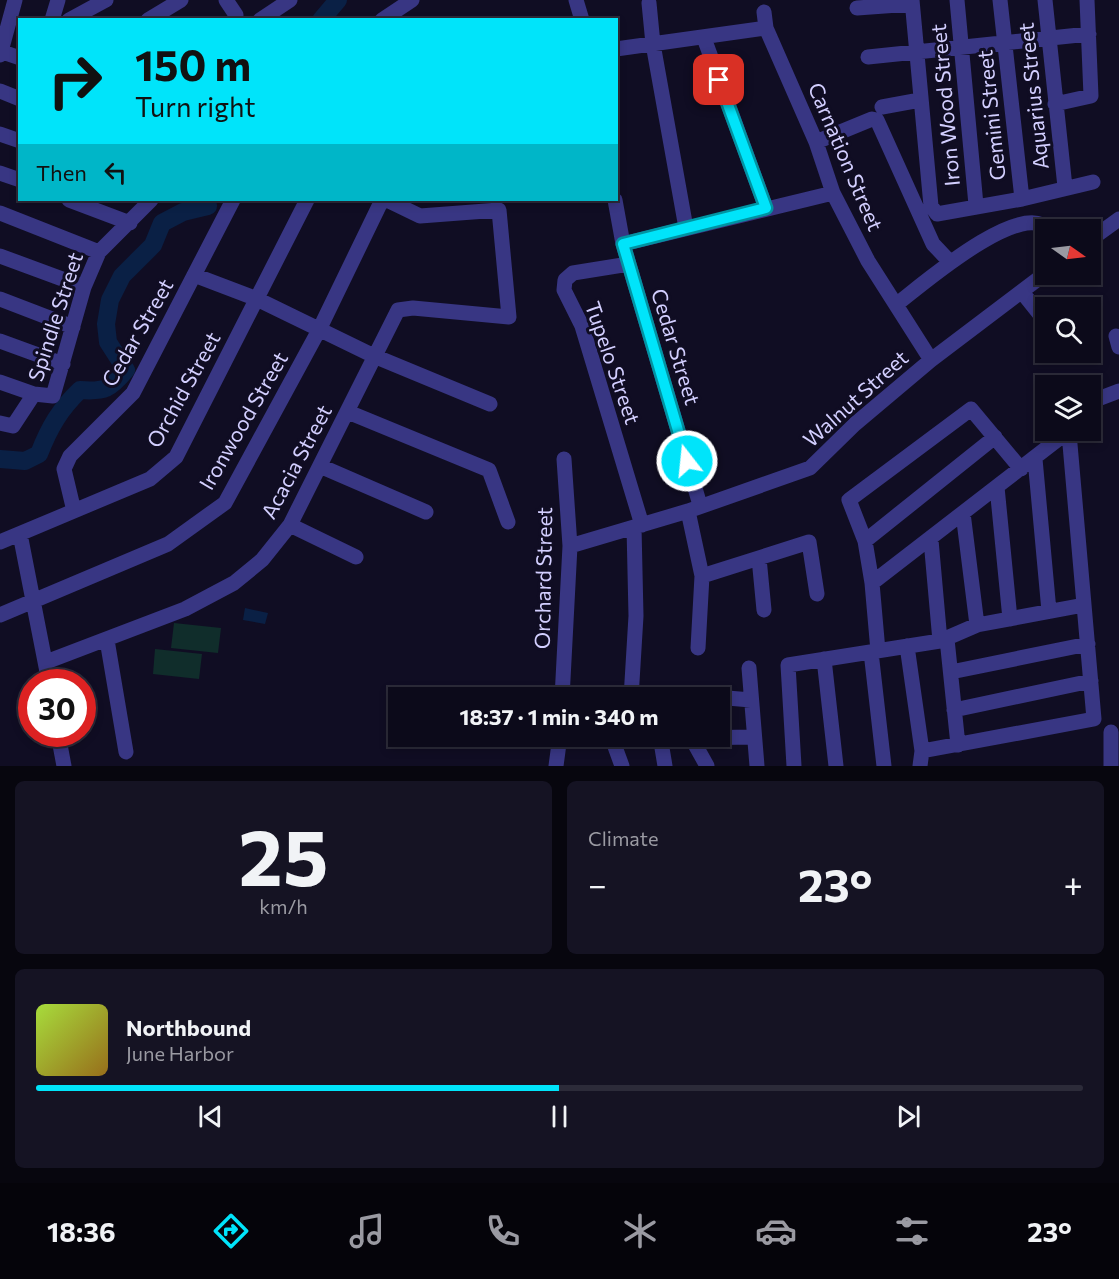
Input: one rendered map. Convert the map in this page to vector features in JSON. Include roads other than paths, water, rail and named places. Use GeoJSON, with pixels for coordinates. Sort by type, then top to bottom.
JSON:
{"type":"FeatureCollection","features":[{"type":"Feature","properties":{"kind":"street"},"geometry":{"type":"LineString","coordinates":[[53,18],[58,0]]}},
{"type":"Feature","properties":{"kind":"street"},"geometry":{"type":"LineString","coordinates":[[73,18],[106,0]]}},
{"type":"Feature","properties":{"kind":"street"},"geometry":{"type":"LineString","coordinates":[[151,18],[181,0]]}},
{"type":"Feature","properties":{"kind":"street"},"geometry":{"type":"LineString","coordinates":[[226,0],[237,18]]}},
{"type":"Feature","properties":{"kind":"street"},"geometry":{"type":"LineString","coordinates":[[385,18],[412,0]]}},
{"type":"Feature","properties":{"kind":"street"},"geometry":{"type":"LineString","coordinates":[[576,0],[581,18]]}},
{"type":"Feature","properties":{"kind":"street","name":"Iron Wood Street"},"geometry":{"type":"LineString","coordinates":[[957,0],[976,205]]}},
{"type":"Feature","properties":{"kind":"street","name":"Gemini Street"},"geometry":{"type":"LineString","coordinates":[[921,100],[931,206],[934,213],[976,205],[996,205],[1022,199],[1000,0]]}},
{"type":"Feature","properties":{"kind":"street","name":"Aquarius Street"},"geometry":{"type":"LineString","coordinates":[[1046,0],[1065,187]]}},
{"type":"Feature","properties":{"kind":"street"},"geometry":{"type":"LineString","coordinates":[[1055,104],[1091,96],[1087,0]]}},
{"type":"Feature","properties":{"kind":"street"},"geometry":{"type":"LineString","coordinates":[[262,18],[281,2]]}},
{"type":"Feature","properties":{"kind":"street"},"geometry":{"type":"LineString","coordinates":[[857,8],[912,2],[921,100],[882,107]]}},
{"type":"Feature","properties":{"kind":"street"},"geometry":{"type":"LineString","coordinates":[[649,3],[653,44],[686,228]]}},
{"type":"Feature","properties":{"kind":"street"},"geometry":{"type":"LineString","coordinates":[[16,11],[0,53],[18,58]]}},
{"type":"Feature","properties":{"kind":"street","name":"Carnation Street"},"geometry":{"type":"LineString","coordinates":[[764,12],[766,28],[816,142],[833,193],[868,261],[931,360]]}},
{"type":"Feature","properties":{"kind":"street"},"geometry":{"type":"LineString","coordinates":[[618,49],[766,28]]}},
{"type":"Feature","properties":{"kind":"street"},"geometry":{"type":"LineString","coordinates":[[868,57],[916,54],[1089,34]]}},
{"type":"Feature","properties":{"kind":"street"},"geometry":{"type":"LineString","coordinates":[[704,38],[766,208]]}},
{"type":"Feature","properties":{"kind":"street"},"geometry":{"type":"LineString","coordinates":[[0,91],[18,98]]}},
{"type":"Feature","properties":{"kind":"street"},"geometry":{"type":"LineString","coordinates":[[816,142],[872,119],[877,120],[933,244],[950,262]]}},
{"type":"Feature","properties":{"kind":"street"},"geometry":{"type":"LineString","coordinates":[[0,134],[18,140]]}},
{"type":"Feature","properties":{"kind":"street"},"geometry":{"type":"LineString","coordinates":[[0,173],[18,179]]}},
{"type":"Feature","properties":{"kind":"street"},"geometry":{"type":"LineString","coordinates":[[1022,199],[1093,182]]}},
{"type":"Feature","properties":{"kind":"street"},"geometry":{"type":"LineString","coordinates":[[623,244],[833,193]]}},
{"type":"Feature","properties":{"kind":"street"},"geometry":{"type":"LineString","coordinates":[[72,201],[130,223]]}},
{"type":"Feature","properties":{"kind":"street","name":"Spindle Street"},"geometry":{"type":"LineString","coordinates":[[0,423],[12,427],[34,394],[53,396],[84,287],[99,252],[150,201]]}},
{"type":"Feature","properties":{"kind":"street","name":"Cedar Street"},"geometry":{"type":"LineString","coordinates":[[74,511],[64,469],[70,456],[133,393],[232,201]]}},
{"type":"Feature","properties":{"kind":"street","name":"Orchid Street"},"geometry":{"type":"LineString","coordinates":[[0,542],[150,479],[176,457],[306,201]]}},
{"type":"Feature","properties":{"kind":"street","name":"Ironwood Street"},"geometry":{"type":"LineString","coordinates":[[0,615],[168,544],[225,503],[320,330],[382,201]]}},
{"type":"Feature","properties":{"kind":"street","name":"Acacia Street"},"geometry":{"type":"LineString","coordinates":[[46,662],[185,609],[234,583],[262,560],[290,525],[398,310],[413,308],[510,317],[499,210],[420,216],[389,201]]}},
{"type":"Feature","properties":{"kind":"street","name":"Cedar Street"},"geometry":{"type":"LineString","coordinates":[[615,201],[623,244],[694,508],[702,576],[698,648]]}},
{"type":"Feature","properties":{"kind":"street"},"geometry":{"type":"LineString","coordinates":[[0,213],[99,252]]}},
{"type":"Feature","properties":{"kind":"street"},"geometry":{"type":"LineString","coordinates":[[1101,232],[1119,219]]}},
{"type":"Feature","properties":{"kind":"street"},"geometry":{"type":"LineString","coordinates":[[897,304],[950,262],[995,233],[1035,223]]}},
{"type":"Feature","properties":{"kind":"street"},"geometry":{"type":"LineString","coordinates":[[0,256],[84,287]]}},
{"type":"Feature","properties":{"kind":"street","name":"Tupelo Street"},"geometry":{"type":"LineString","coordinates":[[629,264],[573,273],[565,280],[564,290],[582,326],[638,526],[632,687]]}},
{"type":"Feature","properties":{"kind":"street"},"geometry":{"type":"LineString","coordinates":[[194,275],[257,299],[374,356],[490,404]]}},
{"type":"Feature","properties":{"kind":"street","name":"Walnut Street"},"geometry":{"type":"LineString","coordinates":[[570,546],[694,508],[810,468],[855,424],[931,360],[1035,282]]}},
{"type":"Feature","properties":{"kind":"street"},"geometry":{"type":"LineString","coordinates":[[1022,292],[1035,308]]}},
{"type":"Feature","properties":{"kind":"street"},"geometry":{"type":"LineString","coordinates":[[0,300],[73,327]]}},
{"type":"Feature","properties":{"kind":"street"},"geometry":{"type":"LineString","coordinates":[[0,341],[63,364]]}},
{"type":"Feature","properties":{"kind":"street"},"geometry":{"type":"LineString","coordinates":[[0,382],[34,394]]}},
{"type":"Feature","properties":{"kind":"street"},"geometry":{"type":"LineString","coordinates":[[1101,398],[1119,391]]}},
{"type":"Feature","properties":{"kind":"street"},"geometry":{"type":"LineString","coordinates":[[884,766],[874,652],[872,583],[865,541],[849,500],[971,409],[1021,469]]}},
{"type":"Feature","properties":{"kind":"street"},"geometry":{"type":"LineString","coordinates":[[348,412],[489,470],[508,522]]}},
{"type":"Feature","properties":{"kind":"street"},"geometry":{"type":"LineString","coordinates":[[865,541],[995,437]]}},
{"type":"Feature","properties":{"kind":"street"},"geometry":{"type":"LineString","coordinates":[[872,583],[1058,441]]}},
{"type":"Feature","properties":{"kind":"street"},"geometry":{"type":"LineString","coordinates":[[907,646],[921,759],[958,745],[1094,719],[1071,441]]}},
{"type":"Feature","properties":{"kind":"street","name":"Orchard Street"},"geometry":{"type":"LineString","coordinates":[[563,687],[570,546],[564,459]]}},
{"type":"Feature","properties":{"kind":"street"},"geometry":{"type":"LineString","coordinates":[[1035,459],[1049,611]]}},
{"type":"Feature","properties":{"kind":"street"},"geometry":{"type":"LineString","coordinates":[[320,466],[426,512]]}},
{"type":"Feature","properties":{"kind":"street"},"geometry":{"type":"LineString","coordinates":[[997,487],[1010,619]]}},
{"type":"Feature","properties":{"kind":"street"},"geometry":{"type":"LineString","coordinates":[[963,513],[977,625]]}},
{"type":"Feature","properties":{"kind":"street"},"geometry":{"type":"LineString","coordinates":[[290,525],[356,557]]}},
{"type":"Feature","properties":{"kind":"street"},"geometry":{"type":"LineString","coordinates":[[20,534],[47,669]]}},
{"type":"Feature","properties":{"kind":"street"},"geometry":{"type":"LineString","coordinates":[[931,540],[944,640],[951,672],[958,745]]}},
{"type":"Feature","properties":{"kind":"street"},"geometry":{"type":"LineString","coordinates":[[702,576],[809,542],[817,594]]}},
{"type":"Feature","properties":{"kind":"street"},"geometry":{"type":"LineString","coordinates":[[759,558],[764,610]]}},
{"type":"Feature","properties":{"kind":"street"},"geometry":{"type":"LineString","coordinates":[[794,766],[788,665],[944,640],[977,625],[1084,605]]}},
{"type":"Feature","properties":{"kind":"street"},"geometry":{"type":"LineString","coordinates":[[107,640],[126,752]]}},
{"type":"Feature","properties":{"kind":"street"},"geometry":{"type":"LineString","coordinates":[[951,672],[1088,644]]}},
{"type":"Feature","properties":{"kind":"street"},"geometry":{"type":"LineString","coordinates":[[824,659],[836,766]]}},
{"type":"Feature","properties":{"kind":"street"},"geometry":{"type":"LineString","coordinates":[[749,668],[757,766]]}},
{"type":"Feature","properties":{"kind":"street"},"geometry":{"type":"LineString","coordinates":[[954,710],[1091,681]]}},
{"type":"Feature","properties":{"kind":"street"},"geometry":{"type":"LineString","coordinates":[[730,698],[751,700]]}},
{"type":"Feature","properties":{"kind":"street"},"geometry":{"type":"LineString","coordinates":[[1111,732],[1111,766]]}},
{"type":"Feature","properties":{"kind":"street"},"geometry":{"type":"LineString","coordinates":[[730,738],[754,737]]}},
{"type":"Feature","properties":{"kind":"street"},"geometry":{"type":"LineString","coordinates":[[60,747],[64,766]]}},
{"type":"Feature","properties":{"kind":"street"},"geometry":{"type":"LineString","coordinates":[[556,766],[559,747]]}},
{"type":"Feature","properties":{"kind":"street"},"geometry":{"type":"LineString","coordinates":[[615,747],[622,766]]}},
{"type":"Feature","properties":{"kind":"street"},"geometry":{"type":"LineString","coordinates":[[662,747],[665,766]]}},
{"type":"Feature","properties":{"kind":"street"},"geometry":{"type":"LineString","coordinates":[[696,747],[707,766]]}},
{"type":"Feature","properties":{"kind":"water"},"geometry":{"type":"Polygon","coordinates":[[[245,608],[268,613],[265,624],[243,620],[245,608]]]}},
{"type":"Feature","properties":{"kind":"waterway"},"geometry":{"type":"LineString","coordinates":[[323,18],[338,0]]}},
{"type":"Feature","properties":{"kind":"waterway"},"geometry":{"type":"LineString","coordinates":[[0,459],[25,461],[39,454],[56,419],[80,390],[106,388],[126,370],[108,342],[106,324],[110,300],[122,276],[153,245],[162,223],[183,212],[208,206],[207,201]]}}]}
